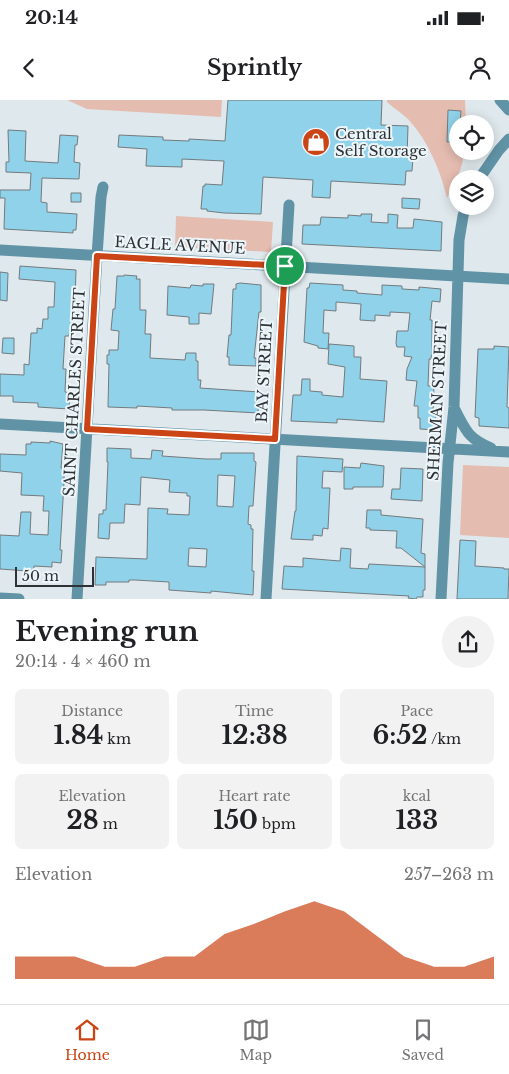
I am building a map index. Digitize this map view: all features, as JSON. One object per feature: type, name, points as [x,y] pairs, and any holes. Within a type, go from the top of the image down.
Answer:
[{"type":"street","points":[[500,100],[509,110]]},
{"type":"street","points":[[485,170],[509,139]]},
{"type":"street","name":"SAINT CHARLES STREET","points":[[77,599],[97,256],[103,187]]},
{"type":"street","name":"BAY STREET","points":[[266,599],[288,205]]},
{"type":"street","name":"SHERMAN STREET","points":[[441,599],[454,407],[459,240],[463,215]]},
{"type":"street","name":"EAGLE AVENUE","points":[[0,250],[509,279]]},
{"type":"street","points":[[454,407],[469,435],[478,443],[504,452]]},
{"type":"street","points":[[0,424],[504,452]]},
{"type":"street","points":[[0,598],[19,599]]},
{"type":"shaded area","points":[[67,100],[222,100],[221,117],[87,109]]},
{"type":"shaded area","points":[[387,100],[465,100],[466,115],[449,115],[449,160],[463,160],[460,170],[449,170],[449,194],[447,198],[437,167],[422,137],[408,119]]},
{"type":"shaded area","points":[[176,216],[273,222],[271,252],[175,247]]},
{"type":"shaded area","points":[[463,465],[509,467],[509,538],[460,535]]},
{"type":"building","name":"Central Self Storage","points":[[228,100],[382,100],[381,125],[408,126],[407,157],[413,158],[412,171],[406,171],[405,185],[331,181],[330,198],[312,197],[313,180],[263,177],[261,214],[224,213],[201,209],[203,186],[205,184],[222,185],[224,161],[182,159],[182,167],[146,166],[147,149],[118,147],[119,135],[163,137],[163,140],[225,141]]},
{"type":"building","points":[[448,110],[461,111],[461,115],[449,115],[449,142],[447,142]]},
{"type":"building","points":[[8,130],[26,131],[25,161],[58,163],[60,135],[78,136],[77,145],[75,145],[74,162],[80,163],[79,179],[42,178],[41,202],[47,203],[47,212],[77,214],[76,230],[73,230],[73,233],[4,229],[5,198],[0,198],[0,190],[30,190],[31,173],[6,172],[6,162],[9,162]]},
{"type":"building","points":[[71,193],[81,193],[81,202],[71,202]]},
{"type":"building","points":[[402,198],[420,199],[419,209],[402,208]]},
{"type":"building","points":[[361,214],[372,214],[371,222],[388,223],[388,214],[398,215],[397,228],[413,228],[414,219],[442,222],[441,251],[302,244],[303,225],[320,225],[321,217],[348,218],[348,215],[361,216]]},
{"type":"building","points":[[20,266],[76,270],[72,329],[70,329],[69,336],[65,336],[63,369],[66,369],[65,392],[70,393],[69,409],[38,407],[38,403],[13,402],[13,396],[0,396],[0,374],[24,375],[24,364],[29,365],[31,333],[37,333],[37,328],[42,329],[43,319],[48,319],[48,307],[54,307],[55,282],[19,279]]},
{"type":"building","points":[[0,272],[8,273],[7,301],[0,300]]},
{"type":"building","points":[[117,276],[137,276],[136,279],[140,279],[140,310],[146,310],[145,334],[151,334],[150,358],[185,360],[186,353],[196,353],[198,380],[201,380],[200,388],[259,392],[258,413],[172,410],[172,408],[137,406],[137,408],[108,407],[109,364],[107,364],[107,355],[109,355],[109,350],[118,350],[119,331],[111,330],[113,309],[115,309]]},
{"type":"building","points":[[310,283],[343,285],[343,290],[382,295],[382,285],[402,286],[402,289],[419,290],[419,287],[441,289],[440,302],[432,301],[430,320],[432,320],[432,350],[431,359],[429,359],[428,386],[434,386],[433,410],[436,411],[435,430],[420,429],[418,406],[414,406],[417,381],[406,380],[407,369],[412,357],[404,356],[405,347],[397,347],[396,343],[397,331],[408,331],[410,313],[390,312],[390,316],[375,315],[375,321],[360,320],[361,304],[336,302],[336,311],[324,310],[323,333],[329,333],[328,349],[318,348],[318,346],[304,342],[307,288],[309,288]]},
{"type":"building","points":[[203,284],[214,284],[211,314],[199,313],[199,324],[189,324],[189,317],[167,315],[168,286],[190,288],[191,285],[203,286]]},
{"type":"building","points":[[236,284],[261,285],[261,312],[259,312],[254,358],[256,358],[256,366],[229,365],[229,357],[227,357],[229,335],[231,335],[233,289],[236,289]]},
{"type":"building","points":[[3,338],[14,338],[14,354],[2,353]]},
{"type":"building","points":[[329,344],[354,346],[354,357],[361,357],[360,379],[387,381],[384,422],[337,419],[337,423],[291,421],[293,395],[301,395],[302,379],[310,379],[310,391],[322,392],[322,395],[343,397],[345,367],[328,364]]},
{"type":"building","points":[[494,346],[509,347],[507,407],[509,408],[509,428],[479,426],[479,418],[475,417],[478,349],[494,349]]},
{"type":"building","points":[[50,441],[63,444],[61,468],[64,468],[64,483],[61,563],[52,562],[52,567],[34,566],[34,570],[28,571],[0,569],[0,535],[19,536],[21,512],[31,512],[30,534],[48,535],[49,511],[43,511],[44,496],[21,495],[22,473],[0,471],[0,454],[26,455],[26,444],[31,444],[31,442],[50,443]]},
{"type":"building","points":[[107,448],[131,449],[131,458],[151,459],[152,450],[163,451],[162,456],[206,459],[221,459],[221,453],[254,453],[254,461],[256,462],[253,506],[249,506],[248,524],[253,529],[253,595],[169,590],[169,582],[129,580],[129,582],[106,582],[106,585],[95,585],[96,557],[147,559],[148,508],[168,509],[167,514],[189,515],[190,496],[187,496],[187,493],[169,492],[170,480],[141,477],[140,505],[125,504],[124,523],[110,523],[109,539],[98,538],[99,514],[103,514],[103,510],[106,510]],"holes":[[[218,475],[235,476],[233,507],[217,506]],[[189,548],[207,549],[206,567],[188,566]]]},
{"type":"building","points":[[297,456],[343,459],[342,472],[323,471],[322,488],[330,488],[328,529],[323,528],[322,536],[313,535],[313,540],[291,539],[296,511]]},
{"type":"building","points":[[361,463],[384,466],[383,487],[353,487],[353,489],[344,489],[344,467],[360,468]]},
{"type":"building","points":[[401,468],[423,469],[422,501],[391,499],[392,489],[400,489]]},
{"type":"building","points":[[367,510],[381,510],[381,515],[423,519],[421,553],[425,554],[425,567],[401,548],[396,548],[397,531],[370,530],[370,528],[366,528]]},
{"type":"building","points":[[460,540],[476,541],[475,566],[509,569],[508,599],[457,599]]},
{"type":"building","points":[[341,548],[351,549],[350,568],[368,569],[369,564],[425,567],[425,590],[423,590],[423,597],[417,597],[416,599],[408,598],[409,596],[282,589],[284,566],[303,567],[303,558],[340,561]]},
{"type":"place","name":"Central Self Storage","points":[[316,142]]},
{"type":"route","points":[[97,256],[285,266],[275,439],[87,429],[97,256]]}]
